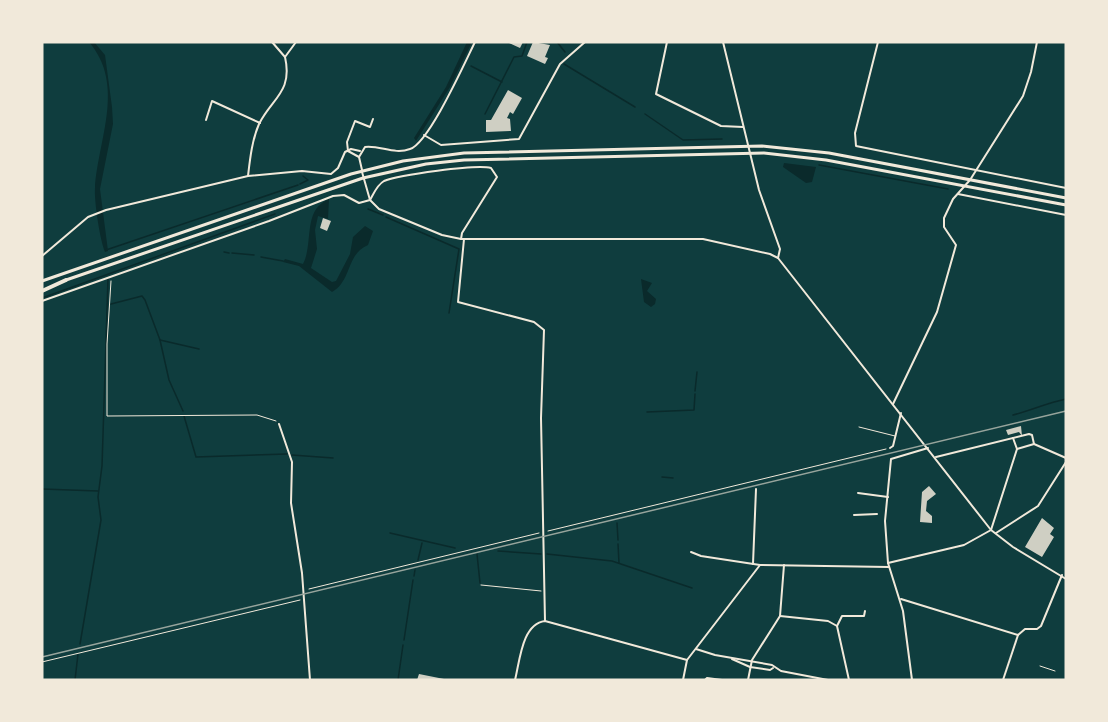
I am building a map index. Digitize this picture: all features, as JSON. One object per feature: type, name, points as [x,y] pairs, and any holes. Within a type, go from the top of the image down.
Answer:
[{"type":"highway","points":[[42,281],[362,171],[403,161],[464,153],[747,146],[828,153],[1066,198]]},
{"type":"highway","points":[[42,291],[66,280],[363,178],[426,164],[475,159],[749,152],[826,160],[1066,205]]},
{"type":"street","points":[[248,176],[254,138],[260,123],[282,94],[286,75],[285,57],[272,42]]},
{"type":"street","points":[[285,57],[296,42]]},
{"type":"street","points":[[42,255],[88,217],[151,197],[248,176],[302,171],[331,174],[338,168],[341,156],[348,151],[360,151],[368,146],[392,152],[409,150],[424,135],[453,87],[474,42]]},
{"type":"street","points":[[424,135],[441,146],[519,139],[560,64],[585,42]]},
{"type":"street","points":[[667,42],[656,94],[721,126],[743,128]]},
{"type":"street","points":[[723,42],[747,146],[764,206],[780,249],[778,258]]},
{"type":"street","points":[[878,42],[855,133],[856,146],[1066,188]]},
{"type":"street","points":[[893,404],[941,303],[956,248],[943,223],[952,199],[970,180],[1027,87],[1036,42]]},
{"type":"street","points":[[206,120],[212,101],[260,123]]},
{"type":"street","points":[[348,151],[347,142],[355,121],[370,127],[373,119]]},
{"type":"street","points":[[348,151],[359,157]]},
{"type":"street","points":[[360,151],[363,178],[370,200],[380,209],[442,235],[462,239],[703,239],[770,254],[778,258],[991,530],[1012,548],[1066,579]]},
{"type":"street","points":[[42,301],[333,196],[344,195],[359,203],[370,200],[377,187],[385,181],[436,172],[491,168],[497,177],[462,233],[458,302],[534,322],[544,330],[541,418],[545,621]]},
{"type":"street","points":[[958,194],[1066,215]]},
{"type":"street","points":[[890,448],[896,436],[901,413]]},
{"type":"street","points":[[279,424],[292,462],[291,503],[304,598],[310,680]]},
{"type":"street","points":[[936,457],[1032,434],[1034,444]]},
{"type":"street","points":[[888,563],[963,545],[991,530],[1017,449],[1013,438]]},
{"type":"street","points":[[995,533],[1034,509],[1066,460],[1034,444],[1017,449]]},
{"type":"street","points":[[912,680],[901,599],[888,563],[886,514],[891,459],[928,448]]},
{"type":"street","points":[[753,564],[756,489]]},
{"type":"street","points":[[858,493],[888,497]]},
{"type":"street","points":[[854,515],[877,514]]},
{"type":"street","points":[[881,514],[886,514]]},
{"type":"street","points":[[691,552],[701,556],[760,565],[889,567]]},
{"type":"street","points":[[683,680],[687,660],[760,565]]},
{"type":"street","points":[[748,680],[752,660],[780,616],[784,565]]},
{"type":"street","points":[[1003,680],[1018,634],[1025,629],[1037,629],[1041,626],[1062,575]]},
{"type":"street","points":[[901,599],[1018,634]]},
{"type":"street","points":[[849,680],[837,626],[842,616],[864,616],[865,611]]},
{"type":"street","points":[[780,616],[828,621],[837,626]]},
{"type":"street","points":[[515,680],[529,630],[537,622],[545,621],[687,660]]},
{"type":"street","points":[[696,648],[732,658],[772,665],[773,668]]},
{"type":"street","points":[[732,658],[734,662],[750,668],[770,670],[773,668],[828,680]]},
{"type":"street","points":[[705,680],[707,678],[722,680]]},
{"type":"street","points":[[727,680],[733,680]]},
{"type":"lane","points":[[859,427],[896,436]]},
{"type":"path","points":[[111,275],[107,344],[107,416],[257,415],[272,418],[279,424]]},
{"type":"path","points":[[303,590],[890,448]]},
{"type":"path","points":[[481,585],[546,591]]},
{"type":"path","points":[[42,662],[304,598]]},
{"type":"path","points":[[1040,666],[1055,670]]},
{"type":"water","points":[[89,42],[94,42],[105,55],[112,107],[113,124],[100,189],[108,251],[105,252],[95,202],[95,188],[108,94],[106,76],[100,59]]},
{"type":"water","points":[[467,42],[472,42],[450,87],[416,141],[414,138],[446,87]]},
{"type":"water","points":[[784,163],[816,167],[812,182],[806,183],[783,167]]},
{"type":"water","points":[[329,199],[328,219],[318,216],[315,230],[317,249],[311,268],[332,282],[336,281],[350,254],[353,237],[365,226],[373,231],[368,245],[356,255],[343,281],[332,292],[299,266],[283,262],[285,259],[303,264],[315,211]]},
{"type":"water","points":[[641,279],[652,283],[647,291],[656,299],[655,304],[651,307],[644,302]]},
{"type":"building","points":[[507,42],[523,42],[520,48]]},
{"type":"building","points":[[533,42],[550,45],[545,64],[527,56]]},
{"type":"building","points":[[508,90],[522,98],[513,114],[510,112],[507,118],[510,119],[511,131],[486,132],[486,120],[491,120]]},
{"type":"building","points":[[323,218],[331,221],[327,231],[320,228]]},
{"type":"building","points":[[1021,426],[1022,436],[1019,432],[1008,435],[1006,430]]},
{"type":"building","points":[[929,486],[936,494],[927,501],[926,511],[932,516],[932,523],[920,522],[922,492]]},
{"type":"building","points":[[1042,518],[1054,528],[1050,534],[1054,537],[1042,557],[1025,547]]},
{"type":"building","points":[[419,674],[444,679],[444,680],[417,680]]},
{"type":"waterway","points":[[485,114],[514,57],[522,56],[527,42]]},
{"type":"waterway","points":[[557,42],[565,52]]},
{"type":"waterway","points":[[564,64],[635,107]]},
{"type":"waterway","points":[[471,66],[502,82]]},
{"type":"waterway","points":[[645,114],[683,140],[722,139]]},
{"type":"waterway","points":[[819,165],[948,189]]},
{"type":"waterway","points":[[300,184],[308,180],[303,176]]},
{"type":"waterway","points":[[106,250],[298,185]]},
{"type":"waterway","points":[[368,209],[383,215]]},
{"type":"waterway","points":[[42,298],[275,214]]},
{"type":"waterway","points":[[386,217],[459,249],[449,313]]},
{"type":"waterway","points":[[224,252],[229,253]]},
{"type":"waterway","points":[[232,253],[254,255]]},
{"type":"waterway","points":[[261,257],[283,261]]},
{"type":"waterway","points":[[80,644],[101,520],[98,497],[102,466],[108,279]]},
{"type":"waterway","points":[[111,304],[142,296],[145,300],[160,340],[169,380],[183,411]]},
{"type":"waterway","points":[[160,340],[199,349]]},
{"type":"waterway","points":[[695,391],[697,372]]},
{"type":"waterway","points":[[647,412],[694,410],[695,394]]},
{"type":"waterway","points":[[1013,415],[1066,399]]},
{"type":"waterway","points":[[184,416],[196,457],[287,454]]},
{"type":"waterway","points":[[292,455],[333,458]]},
{"type":"waterway","points":[[662,477],[673,478]]},
{"type":"waterway","points":[[42,489],[98,491]]},
{"type":"waterway","points":[[617,523],[618,540]]},
{"type":"waterway","points":[[390,533],[455,548]]},
{"type":"waterway","points":[[418,560],[422,543]]},
{"type":"waterway","points":[[618,544],[619,563]]},
{"type":"waterway","points":[[498,551],[541,554]]},
{"type":"waterway","points":[[477,554],[480,583]]},
{"type":"waterway","points":[[547,554],[612,561],[692,588]]},
{"type":"waterway","points":[[414,576],[415,570]]},
{"type":"waterway","points":[[404,640],[413,580]]},
{"type":"waterway","points":[[398,680],[403,645]]},
{"type":"waterway","points":[[75,680],[78,654]]},
{"type":"railway","points":[[42,657],[1066,411]]}]
